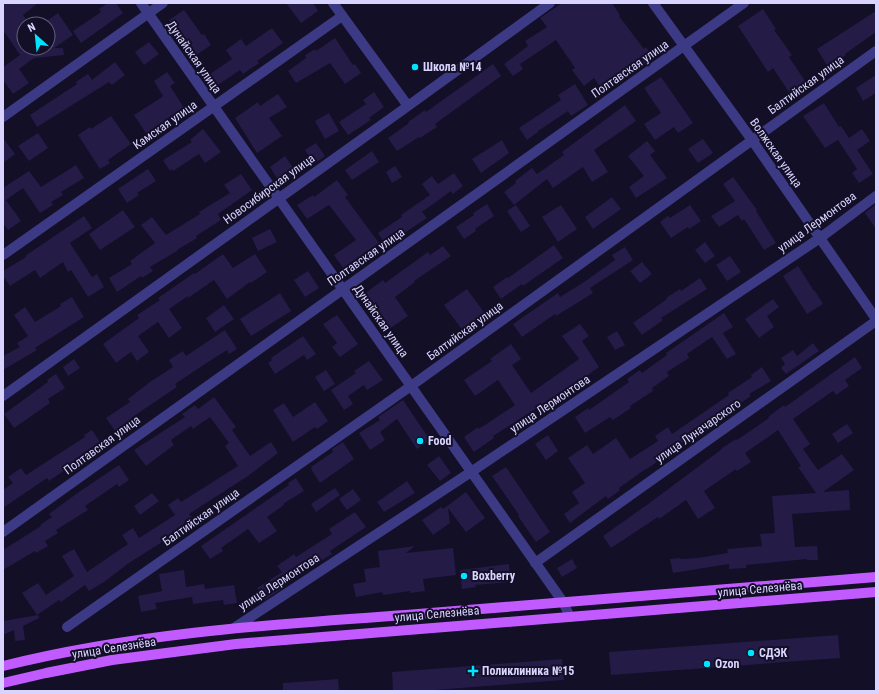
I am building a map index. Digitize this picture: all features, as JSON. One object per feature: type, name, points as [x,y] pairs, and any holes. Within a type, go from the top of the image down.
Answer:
[{"type":"main road","name":"улица Селезнёва","points":[[3,666],[39,657],[109,644],[234,628],[876,577]]},
{"type":"main road","name":"улица Селезнёва","points":[[3,683],[112,660],[236,644],[876,592]]},
{"type":"street","name":"Дунайская улица","points":[[141,3],[563,602],[570,617]]},
{"type":"street","points":[[3,117],[163,3]]},
{"type":"street","points":[[333,3],[408,106]]},
{"type":"street","name":"Новосибирская улица","points":[[3,396],[550,3]]},
{"type":"street","name":"Волжская улица","points":[[653,3],[752,140],[876,320]]},
{"type":"street","name":"Полтавская улица","points":[[3,532],[744,3]]},
{"type":"street","name":"Камская улица","points":[[3,255],[342,16]]},
{"type":"street","name":"Балтийская улица","points":[[67,627],[411,386],[876,50]]},
{"type":"street","name":"улица Лермонтова","points":[[234,628],[471,472],[820,238],[876,196]]},
{"type":"street","name":"улица Луначарского","points":[[535,563],[876,320]]},
{"type":"building","points":[[3,3],[38,3],[24,16],[16,16],[16,49],[3,30]]},
{"type":"building","points":[[108,3],[116,3],[123,13],[81,43],[73,31],[101,12],[99,9]]},
{"type":"building","points":[[286,3],[313,3],[318,11],[301,23]]},
{"type":"building","points":[[562,3],[612,3],[620,15],[619,16],[644,49],[646,47],[654,58],[616,85],[614,83],[603,91],[594,78],[584,86],[572,70],[575,68],[556,40],[520,64],[523,69],[513,76],[504,64],[528,46],[525,41],[547,27],[540,18]]},
{"type":"building","points":[[763,9],[776,29],[774,30],[792,55],[789,57],[807,84],[791,95],[773,68],[768,72],[738,26]]},
{"type":"building","points":[[184,10],[211,45],[192,58],[185,46],[187,45],[169,20]]},
{"type":"building","points":[[876,11],[876,32],[828,67],[817,49]]},
{"type":"building","points":[[58,13],[73,35],[56,47],[56,16],[54,16]]},
{"type":"building","points":[[272,28],[283,43],[257,61],[259,63],[243,74],[240,70],[215,87],[207,76],[232,59],[226,50],[241,39],[246,46]]},
{"type":"building","points":[[335,38],[353,65],[355,64],[361,73],[345,84],[330,63],[296,83],[288,71],[306,58],[305,55],[315,49],[316,51]]},
{"type":"building","points":[[149,42],[159,54],[144,65],[135,52]]},
{"type":"building","points":[[56,48],[63,48],[64,55],[56,56]]},
{"type":"building","points":[[19,56],[54,56],[34,58],[19,69],[29,83],[13,94],[3,80],[3,67]]},
{"type":"building","points":[[115,62],[125,75],[112,85],[109,82],[37,127],[30,115],[77,84],[76,82],[88,74],[92,80]]},
{"type":"building","points":[[493,64],[501,76],[435,124],[437,127],[397,151],[388,138],[425,110],[426,112]]},
{"type":"building","points":[[167,72],[175,83],[170,86],[184,108],[167,119],[170,125],[149,138],[134,115],[163,96],[154,81]]},
{"type":"building","points":[[876,75],[876,93],[863,101],[856,88]]},
{"type":"building","points":[[661,77],[693,123],[678,133],[674,127],[655,140],[644,124],[661,113],[644,88]]},
{"type":"building","points":[[575,84],[588,105],[571,116],[568,111],[527,140],[519,128],[561,100],[558,95]]},
{"type":"building","points":[[374,92],[384,107],[369,118],[371,120],[348,135],[339,122],[366,104],[363,100]]},
{"type":"building","points":[[278,94],[287,107],[269,118],[282,136],[257,153],[235,118],[258,102],[260,106]]},
{"type":"building","points":[[824,103],[839,127],[841,126],[849,138],[862,129],[870,141],[857,150],[873,174],[859,183],[852,173],[857,169],[838,140],[825,148],[803,116]]},
{"type":"building","points":[[625,105],[636,121],[594,150],[608,172],[592,182],[583,167],[553,188],[547,179],[514,205],[504,192],[516,183],[515,181],[532,168],[537,174],[564,155],[562,152]]},
{"type":"building","points":[[329,113],[339,131],[325,139],[315,121]]},
{"type":"building","points":[[111,116],[131,144],[108,160],[110,163],[100,169],[78,135],[90,127],[91,129]]},
{"type":"building","points":[[203,129],[221,152],[205,163],[199,154],[173,171],[172,169],[170,171],[163,160],[192,142],[190,140]]},
{"type":"building","points":[[38,133],[48,148],[29,161],[18,146]]},
{"type":"building","points":[[3,138],[15,154],[3,163]]},
{"type":"building","points":[[703,139],[713,153],[698,163],[688,149]]},
{"type":"building","points":[[502,140],[509,153],[481,173],[472,159]]},
{"type":"building","points":[[647,141],[655,151],[650,155],[667,178],[636,198],[629,187],[644,176],[628,156]]},
{"type":"building","points":[[316,143],[325,156],[314,164],[305,150]]},
{"type":"building","points":[[372,151],[379,162],[352,180],[345,170]]},
{"type":"building","points":[[285,156],[296,172],[280,183],[270,167]]},
{"type":"building","points":[[76,165],[84,178],[61,192],[63,195],[51,202],[53,205],[40,213],[23,188],[6,200],[21,221],[8,230],[3,223],[3,188],[29,171],[41,187]]},
{"type":"building","points":[[395,166],[402,177],[392,183],[386,172]]},
{"type":"building","points":[[148,169],[156,181],[137,193],[139,195],[127,203],[118,189]]},
{"type":"building","points":[[454,173],[463,186],[453,194],[451,191],[422,212],[427,218],[386,245],[378,233],[402,217],[401,215],[430,195],[422,184],[432,176],[438,184]]},
{"type":"building","points":[[241,174],[252,190],[218,214],[221,220],[196,236],[197,238],[150,267],[153,271],[142,278],[141,276],[117,292],[109,278],[132,264],[130,261],[155,243],[141,225],[152,217],[166,235],[230,193],[224,185]]},
{"type":"building","points":[[733,177],[757,210],[756,211],[776,243],[764,250],[744,219],[742,221],[738,215],[719,227],[711,216],[735,201],[723,184]]},
{"type":"building","points":[[337,180],[348,195],[345,197],[379,243],[343,268],[334,255],[356,240],[329,205],[307,219],[297,205],[313,195],[314,197]]},
{"type":"building","points":[[612,197],[621,209],[593,229],[585,217]]},
{"type":"building","points":[[487,204],[494,216],[475,229],[476,231],[464,239],[456,227]]},
{"type":"building","points":[[876,204],[876,229],[865,213]]},
{"type":"building","points":[[516,205],[530,226],[521,232],[507,211]]},
{"type":"building","points":[[561,205],[577,229],[558,242],[542,217]]},
{"type":"building","points":[[690,205],[701,221],[671,238],[660,222],[668,216],[670,218]]},
{"type":"building","points":[[123,210],[135,227],[100,250],[89,234]]},
{"type":"building","points":[[84,216],[92,228],[70,243],[92,277],[97,274],[104,287],[88,297],[71,270],[68,272],[63,262],[40,278],[35,270],[10,286],[3,276],[3,271],[26,257],[25,256]]},
{"type":"building","points":[[270,229],[277,242],[258,251],[252,238]]},
{"type":"building","points":[[705,242],[715,256],[705,263],[695,250]]},
{"type":"building","points":[[554,245],[563,258],[523,286],[522,284],[501,299],[493,287]]},
{"type":"building","points":[[443,246],[451,256],[414,281],[415,282],[395,297],[408,316],[385,332],[372,314],[376,312],[364,294],[383,280],[385,283],[428,252],[430,255]]},
{"type":"building","points":[[625,247],[633,260],[590,288],[593,293],[556,316],[555,314],[522,337],[513,324],[558,293],[560,297],[584,282],[615,260],[612,255]]},
{"type":"building","points":[[223,254],[233,268],[255,254],[267,272],[251,283],[250,282],[227,299],[214,280],[169,309],[182,328],[169,338],[158,322],[138,336],[149,352],[137,361],[131,352],[116,363],[103,344],[139,318],[137,315],[160,300],[158,298]]},
{"type":"building","points":[[730,256],[741,272],[727,281],[716,265]]},
{"type":"building","points":[[642,262],[652,274],[640,283],[630,271]]},
{"type":"building","points":[[798,266],[823,304],[807,314],[783,276]]},
{"type":"building","points":[[308,271],[319,288],[305,297],[294,280]]},
{"type":"building","points":[[700,278],[707,289],[661,318],[663,320],[642,335],[633,323],[667,299],[666,298],[680,289],[681,291]]},
{"type":"building","points":[[467,289],[486,315],[463,331],[444,305]]},
{"type":"building","points":[[280,293],[291,311],[251,336],[240,319]]},
{"type":"building","points":[[72,297],[84,317],[35,348],[37,350],[3,370],[3,356],[20,347],[17,343],[28,336],[14,315],[25,307],[35,322],[61,306],[60,304]]},
{"type":"building","points":[[773,299],[779,307],[767,316],[774,327],[759,338],[745,319]]},
{"type":"building","points":[[224,305],[234,319],[215,332],[206,318]]},
{"type":"building","points":[[724,313],[733,327],[723,333],[736,354],[727,359],[712,337],[687,354],[689,358],[667,372],[669,376],[652,388],[653,391],[630,406],[631,408],[613,420],[610,417],[585,433],[575,417],[588,408],[589,410],[629,382],[627,379],[640,370],[642,373],[667,355],[666,353]]},
{"type":"building","points":[[337,315],[358,344],[340,357],[332,347],[337,343],[323,324]]},
{"type":"building","points":[[580,324],[589,336],[582,341],[599,367],[552,401],[551,399],[493,436],[494,438],[474,452],[464,437],[515,405],[498,380],[475,396],[464,380],[492,361],[490,359],[511,344],[521,359],[512,365],[531,393],[579,359],[562,336]]},
{"type":"building","points":[[225,330],[237,349],[229,354],[227,350],[175,384],[177,387],[131,418],[132,420],[115,431],[106,418],[130,402],[128,399],[150,382],[173,367],[169,360],[183,351],[186,356]]},
{"type":"building","points":[[617,331],[625,345],[615,350],[607,337]]},
{"type":"building","points":[[303,336],[316,354],[307,360],[304,355],[275,374],[268,363],[272,360],[271,358]]},
{"type":"building","points":[[813,343],[819,351],[786,374],[781,368],[785,364],[781,358],[793,350],[797,356]]},
{"type":"building","points":[[855,357],[862,368],[845,380],[849,386],[836,395],[833,391],[793,419],[810,444],[803,449],[818,470],[842,454],[854,470],[823,492],[849,490],[850,510],[792,514],[795,547],[817,546],[818,560],[807,559],[746,565],[746,568],[729,569],[729,564],[673,573],[670,559],[698,558],[728,553],[727,549],[762,546],[760,534],[775,533],[772,496],[816,493],[798,467],[801,466],[778,430],[745,453],[751,462],[737,471],[736,469],[704,491],[715,508],[698,519],[686,500],[659,519],[658,517],[611,548],[603,536],[722,448],[736,439],[737,440],[769,418],[768,417],[784,405],[785,407]]},
{"type":"building","points":[[74,359],[80,368],[68,376],[63,367]]},
{"type":"building","points":[[369,361],[383,380],[367,390],[364,385],[348,396],[353,404],[344,410],[331,390],[356,373],[354,371]]},
{"type":"building","points":[[762,367],[771,381],[749,394],[751,396],[732,409],[734,411],[696,439],[693,436],[660,458],[661,459],[619,488],[620,490],[608,499],[606,496],[570,523],[564,514],[579,503],[572,492],[585,483],[568,458],[587,445],[593,454],[616,438],[630,459],[658,441],[655,436],[668,427],[672,434],[729,395],[728,393],[752,377],[751,375]]},
{"type":"building","points":[[326,370],[335,384],[324,391],[315,377]]},
{"type":"building","points":[[56,374],[65,388],[48,399],[50,403],[14,428],[4,414],[48,382],[47,380]]},
{"type":"building","points":[[214,397],[236,427],[232,430],[250,456],[271,442],[278,453],[248,476],[189,514],[192,518],[172,532],[173,535],[129,563],[104,582],[89,591],[85,585],[61,602],[59,600],[37,615],[22,593],[38,583],[46,595],[74,576],[62,556],[74,549],[87,572],[128,544],[122,535],[133,528],[139,538],[175,515],[168,505],[178,498],[181,502],[238,466],[225,446],[229,443],[210,417],[193,429],[191,426],[171,440],[174,445],[146,466],[134,450],[185,417],[182,414],[195,405],[198,409]]},
{"type":"building","points":[[403,400],[430,440],[417,449],[397,419],[380,432],[385,440],[370,450],[359,433],[380,420],[378,417]]},
{"type":"building","points":[[315,402],[328,421],[317,429],[315,427],[293,442],[273,410],[284,403],[293,417]]},
{"type":"building","points":[[847,424],[853,433],[838,443],[832,434]]},
{"type":"building","points":[[92,430],[100,442],[82,454],[84,457],[49,481],[47,478],[3,508],[3,490],[13,483],[8,477],[21,468],[26,475],[85,437],[84,435]]},
{"type":"building","points":[[548,435],[558,451],[546,460],[535,444]]},
{"type":"building","points":[[343,442],[354,459],[320,483],[311,467],[333,452],[332,449]]},
{"type":"building","points":[[439,456],[451,473],[440,481],[427,465]]},
{"type":"building","points":[[119,465],[129,480],[119,487],[117,484],[85,506],[88,510],[56,530],[58,533],[45,541],[48,546],[36,553],[35,551],[3,570],[3,550],[41,526],[40,525],[52,517],[49,514]]},
{"type":"building","points":[[506,467],[550,532],[536,542],[492,476]]},
{"type":"building","points":[[296,478],[304,491],[283,504],[284,505],[267,517],[277,531],[259,543],[248,529],[221,548],[223,551],[210,559],[201,546],[289,485],[288,483]]},
{"type":"building","points":[[407,481],[415,493],[384,512],[377,502]]},
{"type":"building","points":[[335,488],[340,495],[316,512],[311,504]]},
{"type":"building","points":[[353,489],[361,500],[347,510],[339,499]]},
{"type":"building","points":[[466,492],[485,518],[466,532],[448,508],[450,523],[433,535],[422,520],[441,507],[443,509]]},
{"type":"building","points":[[152,493],[159,501],[140,515],[134,506]]},
{"type":"building","points":[[355,512],[366,527],[330,551],[332,554],[281,585],[283,588],[265,600],[257,588],[282,572],[277,566],[294,554],[296,557],[332,534],[329,529]]},
{"type":"building","points":[[415,546],[406,553],[453,548],[456,575],[423,579],[425,591],[410,593],[410,591],[383,595],[382,592],[356,597],[353,584],[366,582],[364,569],[380,567],[378,551]]},
{"type":"building","points":[[572,559],[577,568],[562,577],[557,568]]},
{"type":"building","points":[[509,564],[510,582],[475,585],[476,587],[462,589],[460,570]]},
{"type":"building","points":[[184,570],[186,587],[204,584],[205,589],[234,585],[237,603],[224,605],[223,600],[193,604],[192,597],[155,603],[157,609],[141,612],[138,596],[162,591],[159,574]]},
{"type":"building","points":[[38,615],[39,618],[23,626],[25,640],[15,641],[14,630],[3,635],[3,621]]},
{"type":"building","points":[[838,635],[840,658],[611,675],[609,652]]},
{"type":"building","points":[[562,659],[564,680],[421,691],[393,691],[392,672]]},
{"type":"building","points":[[338,679],[339,691],[283,691],[283,683]]},
{"type":"place","name":"Школа №14","points":[[415,67]]},
{"type":"place","name":"Food","points":[[420,441]]},
{"type":"place","name":"Boxberry","points":[[464,576]]},
{"type":"place","name":"СДЭК","points":[[751,653]]},
{"type":"place","name":"Ozon","points":[[707,664]]},
{"type":"place","name":"Поликлиника №15","points":[[473,671]]}]
